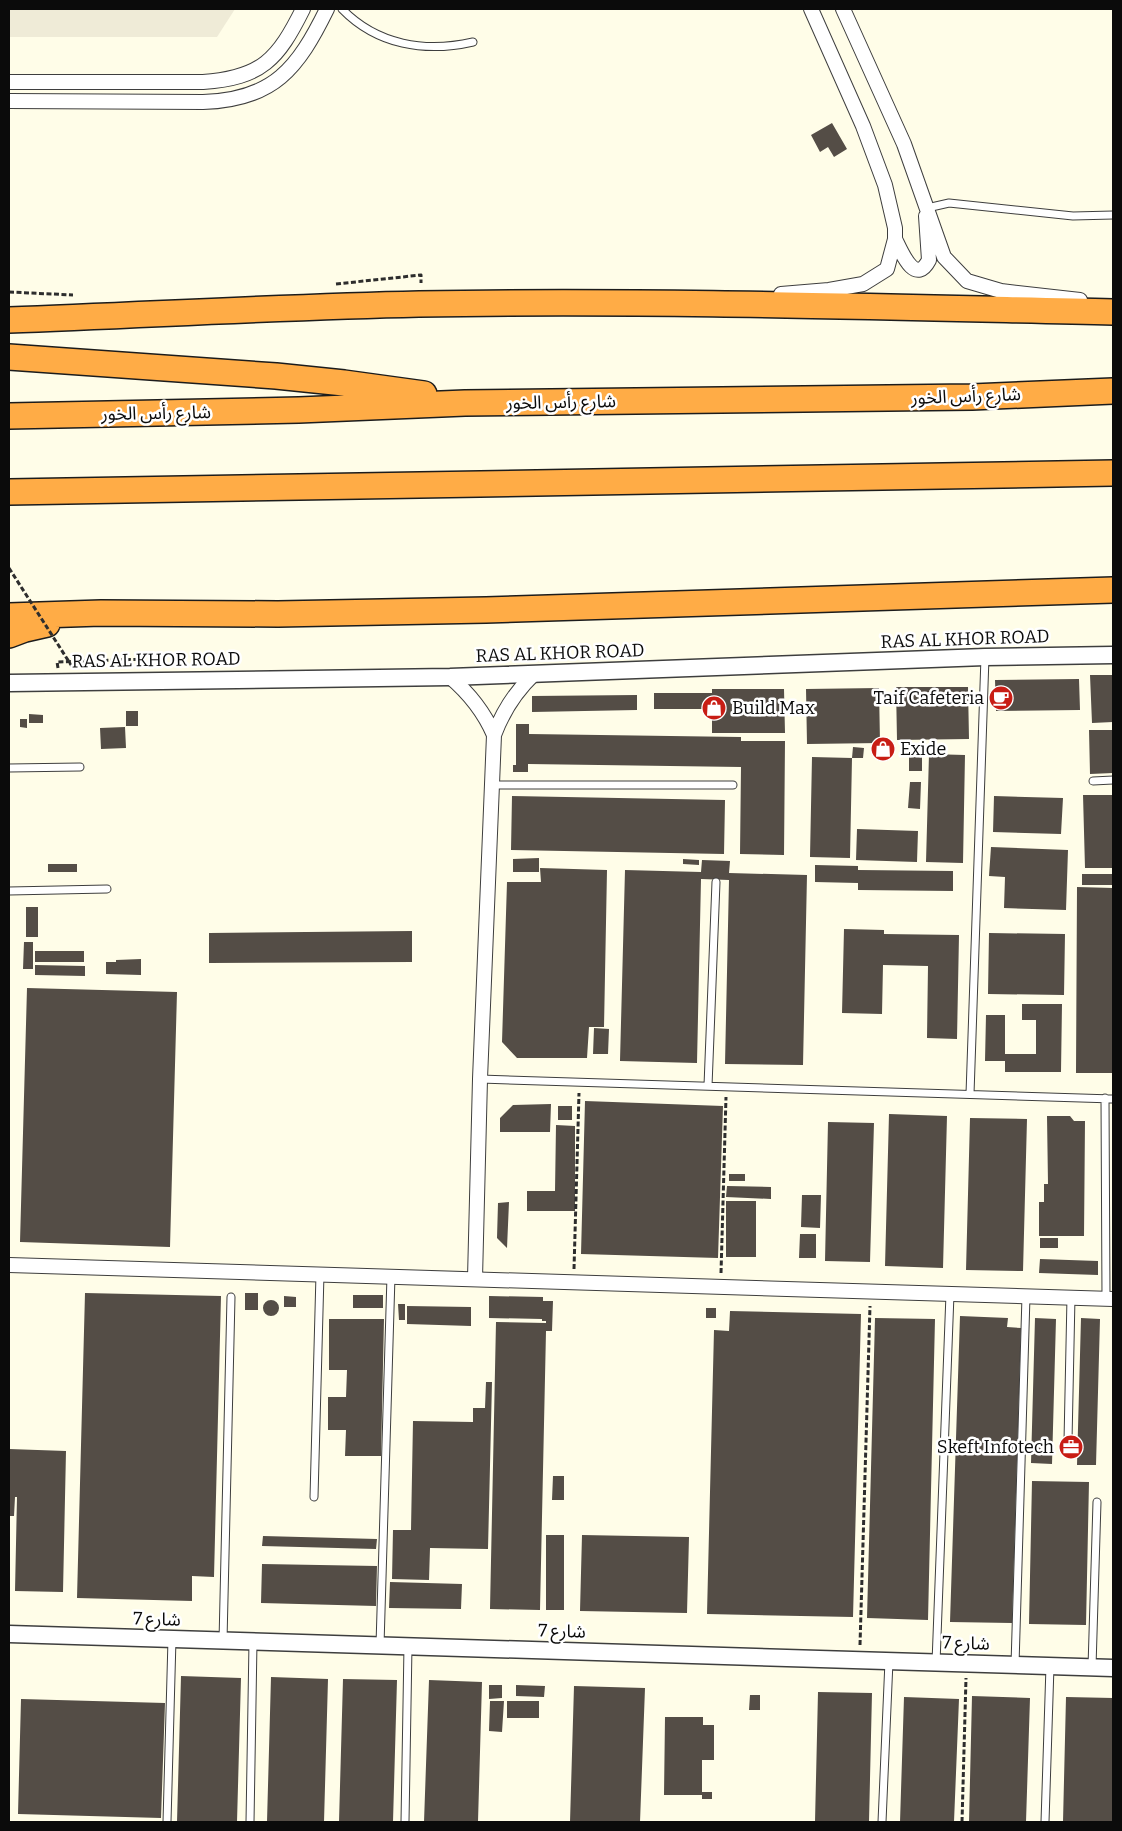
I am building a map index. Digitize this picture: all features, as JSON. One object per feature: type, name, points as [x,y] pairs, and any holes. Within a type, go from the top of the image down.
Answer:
[{"type":"highway","points":[[9,320],[345,306],[682,302],[1113,312]]},
{"type":"highway","points":[[9,357],[344,383],[412,392],[465,403]]},
{"type":"highway","name":"شارع رأس الخور","points":[[9,416],[299,410],[465,403],[972,397],[1113,390]]},
{"type":"highway","points":[[9,492],[1113,473]]},
{"type":"highway","points":[[9,501],[56,491]]},
{"type":"highway","points":[[9,616],[101,613],[278,614],[477,610],[1113,590]]},
{"type":"highway","points":[[9,635],[25,629],[101,613]]},
{"type":"street","points":[[9,82],[203,82],[230,80],[255,70],[276,54],[290,34],[302,9]]},
{"type":"street","points":[[9,101],[203,102],[234,99],[264,88],[290,70],[309,45],[327,9]]},
{"type":"street","points":[[682,302],[829,290],[863,284],[887,269],[895,239],[894,216],[875,155],[811,9]]},
{"type":"street","points":[[843,9],[904,144],[944,257],[967,281],[1001,291],[1113,304]]},
{"type":"street","points":[[895,239],[907,264],[917,269],[926,265],[929,254],[926,227],[927,208]]},
{"type":"street","name":"RAS AL KHOR ROAD","points":[[9,683],[450,677],[985,657],[1113,655]]},
{"type":"street","points":[[475,1278],[480,1079],[494,736],[506,708],[523,684],[534,674]]},
{"type":"street","points":[[450,677],[476,703],[494,736]]},
{"type":"street","points":[[9,1265],[1110,1298]]},
{"type":"street","name":"شارع 7","points":[[9,1634],[1113,1668]]},
{"type":"lane","points":[[342,9],[364,27],[398,43],[436,48],[473,42]]},
{"type":"lane","points":[[927,208],[949,203],[1073,216],[1113,215]]},
{"type":"lane","points":[[970,1094],[985,657]]},
{"type":"lane","points":[[9,768],[80,767]]},
{"type":"lane","points":[[1093,781],[1113,780]]},
{"type":"lane","points":[[492,785],[733,785]]},
{"type":"lane","points":[[708,1086],[716,882]]},
{"type":"lane","points":[[9,891],[107,889]]},
{"type":"lane","points":[[480,1079],[1113,1098]]},
{"type":"lane","points":[[1105,1098],[1110,1298]]},
{"type":"lane","points":[[314,1497],[320,1274]]},
{"type":"lane","points":[[380,1646],[391,1276]]},
{"type":"lane","points":[[936,1662],[950,1293]]},
{"type":"lane","points":[[1015,1665],[1026,1296]]},
{"type":"lane","points":[[223,1641],[232,1297]]},
{"type":"lane","points":[[1068,1441],[1072,1297]]},
{"type":"lane","points":[[1092,1667],[1097,1502]]},
{"type":"lane","points":[[167,1822],[172,1639]]},
{"type":"lane","points":[[250,1822],[252,1642]]},
{"type":"lane","points":[[405,1822],[408,1646]]},
{"type":"lane","points":[[882,1822],[889,1661]]},
{"type":"lane","points":[[1046,1822],[1050,1666]]},
{"type":"path","points":[[9,568],[73,668]]},
{"type":"path","points":[[57,662],[150,659],[151,666],[141,666]]},
{"type":"path","points":[[574,1282],[580,1082]]},
{"type":"path","points":[[721,1286],[726,1086]]},
{"type":"path","points":[[860,1660],[871,1291]]},
{"type":"path","points":[[962,1822],[967,1663]]},
{"type":"shaded area","points":[[9,9],[235,9],[217,37],[9,37]]},
{"type":"building","points":[[832,123],[847,149],[834,157],[828,147],[820,152],[811,135]]},
{"type":"building","points":[[1090,675],[1113,675],[1113,722],[1092,723]]},
{"type":"building","points":[[1079,679],[1080,710],[996,711],[995,680]]},
{"type":"building","points":[[896,687],[968,687],[969,739],[897,740]]},
{"type":"building","points":[[879,688],[880,743],[807,744],[806,689]]},
{"type":"building","points":[[712,689],[784,689],[785,733],[712,733],[712,709],[654,709],[654,693],[712,693]]},
{"type":"building","points":[[637,695],[637,710],[532,712],[532,696]]},
{"type":"building","points":[[126,711],[138,711],[138,726],[126,726]]},
{"type":"building","points":[[29,714],[43,715],[43,723],[29,723]]},
{"type":"building","points":[[20,719],[27,719],[27,728],[20,727]]},
{"type":"building","points":[[516,724],[529,724],[529,734],[741,737],[741,741],[785,741],[784,855],[740,854],[741,767],[528,764],[528,772],[513,772],[513,765],[516,765]]},
{"type":"building","points":[[125,727],[126,748],[101,749],[100,728]]},
{"type":"building","points":[[1089,730],[1113,730],[1113,773],[1090,774]]},
{"type":"building","points":[[853,747],[864,748],[863,758],[852,758]]},
{"type":"building","points":[[929,754],[965,755],[963,863],[926,862]]},
{"type":"building","points":[[812,757],[852,758],[850,858],[810,857]]},
{"type":"building","points":[[909,757],[922,757],[922,771],[909,771]]},
{"type":"building","points":[[910,782],[921,782],[920,809],[908,808]]},
{"type":"building","points":[[1083,795],[1113,795],[1113,868],[1085,868]]},
{"type":"building","points":[[512,796],[725,800],[724,854],[511,850]]},
{"type":"building","points":[[994,796],[1063,798],[1061,834],[993,832]]},
{"type":"building","points":[[857,829],[918,831],[917,862],[856,860]]},
{"type":"building","points":[[991,847],[1068,850],[1066,910],[1004,908],[1005,877],[989,876]]},
{"type":"building","points":[[539,858],[539,872],[513,872],[513,859]]},
{"type":"building","points":[[683,859],[699,860],[699,865],[683,864]]},
{"type":"building","points":[[702,860],[730,861],[729,873],[807,875],[803,1065],[725,1064],[729,880],[701,879],[697,1063],[620,1061],[625,870],[701,872]]},
{"type":"building","points":[[48,864],[77,864],[77,872],[48,872]]},
{"type":"building","points":[[815,865],[858,866],[858,870],[953,871],[953,891],[858,890],[858,883],[815,882]]},
{"type":"building","points":[[540,868],[607,870],[604,1027],[589,1027],[587,1058],[517,1058],[502,1042],[507,882],[541,882]]},
{"type":"building","points":[[1082,874],[1113,874],[1113,885],[1082,885]]},
{"type":"building","points":[[1077,887],[1113,888],[1113,1073],[1076,1073]]},
{"type":"building","points":[[26,907],[38,907],[38,937],[26,937]]},
{"type":"building","points":[[844,929],[884,930],[884,934],[959,935],[957,1039],[927,1038],[928,966],[883,965],[882,1014],[842,1013]]},
{"type":"building","points":[[412,931],[412,962],[209,963],[209,933]]},
{"type":"building","points":[[989,933],[1065,934],[1064,995],[988,994]]},
{"type":"building","points":[[24,942],[33,942],[33,969],[23,969]]},
{"type":"building","points":[[35,951],[84,951],[84,962],[35,962]]},
{"type":"building","points":[[141,959],[141,975],[106,974],[106,962]]},
{"type":"building","points":[[35,965],[85,966],[85,976],[35,975]]},
{"type":"building","points":[[27,988],[177,992],[170,1247],[20,1242]]},
{"type":"building","points":[[1022,1004],[1062,1004],[1061,1072],[1005,1072],[1005,1061],[985,1061],[986,1015],[1005,1015],[1005,1054],[1036,1054],[1036,1020],[1022,1020]]},
{"type":"building","points":[[594,1028],[609,1029],[608,1054],[593,1054]]},
{"type":"building","points":[[585,1101],[723,1106],[718,1258],[581,1254]]},
{"type":"building","points":[[551,1104],[550,1132],[500,1132],[500,1118],[513,1105]]},
{"type":"building","points":[[558,1106],[572,1106],[572,1120],[558,1120]]},
{"type":"building","points":[[889,1114],[947,1116],[943,1268],[885,1266]]},
{"type":"building","points":[[1047,1116],[1070,1116],[1074,1121],[1085,1121],[1084,1236],[1039,1236],[1039,1202],[1044,1202],[1044,1184],[1048,1184]]},
{"type":"building","points":[[970,1118],[1027,1119],[1023,1271],[966,1270]]},
{"type":"building","points":[[828,1122],[874,1123],[870,1262],[825,1261]]},
{"type":"building","points":[[556,1125],[575,1126],[575,1211],[527,1211],[527,1191],[555,1191]]},
{"type":"building","points":[[729,1174],[745,1174],[745,1181],[729,1181]]},
{"type":"building","points":[[727,1186],[771,1187],[771,1199],[726,1197]]},
{"type":"building","points":[[802,1195],[821,1195],[820,1228],[801,1227]]},
{"type":"building","points":[[726,1201],[756,1201],[756,1257],[726,1257]]},
{"type":"building","points":[[509,1202],[507,1248],[497,1238],[498,1203]]},
{"type":"building","points":[[800,1234],[816,1234],[816,1258],[799,1258]]},
{"type":"building","points":[[1040,1238],[1058,1238],[1058,1248],[1040,1248]]},
{"type":"building","points":[[1040,1259],[1098,1261],[1098,1275],[1039,1273]]},
{"type":"building","points":[[85,1293],[221,1296],[214,1577],[192,1576],[192,1601],[77,1598]]},
{"type":"building","points":[[245,1293],[258,1293],[258,1310],[245,1310]]},
{"type":"building","points":[[353,1295],[383,1295],[383,1308],[353,1308]]},
{"type":"building","points":[[284,1296],[296,1297],[296,1307],[284,1307]]},
{"type":"building","points":[[489,1296],[543,1297],[543,1301],[553,1301],[552,1331],[546,1331],[540,1610],[490,1609],[496,1322],[546,1323],[546,1321],[542,1321],[542,1319],[489,1318]]},
{"type":"building","points":[[268,1300],[274,1300],[279,1305],[277,1314],[268,1316],[263,1311],[263,1305]]},
{"type":"building","points":[[398,1304],[405,1304],[405,1320],[399,1320]]},
{"type":"building","points":[[407,1306],[471,1307],[471,1326],[407,1324]]},
{"type":"building","points":[[706,1308],[716,1308],[716,1318],[706,1318]]},
{"type":"building","points":[[730,1311],[861,1314],[853,1617],[707,1614],[714,1330],[729,1331]]},
{"type":"building","points":[[960,1316],[1008,1318],[1007,1327],[1021,1328],[1012,1623],[950,1622]]},
{"type":"building","points":[[875,1318],[935,1319],[928,1620],[867,1618]]},
{"type":"building","points":[[1035,1318],[1056,1319],[1052,1464],[1031,1463]]},
{"type":"building","points":[[1081,1318],[1100,1319],[1096,1465],[1077,1465]]},
{"type":"building","points":[[329,1319],[384,1319],[381,1456],[345,1456],[346,1430],[328,1430],[328,1397],[346,1397],[347,1370],[329,1370]]},
{"type":"building","points":[[486,1382],[492,1382],[488,1549],[430,1548],[429,1580],[392,1579],[393,1530],[411,1530],[413,1421],[473,1422],[473,1408],[485,1408]]},
{"type":"building","points":[[9,1449],[66,1451],[63,1592],[15,1591],[17,1497],[15,1497],[14,1516],[9,1516]]},
{"type":"building","points":[[553,1476],[564,1476],[564,1500],[552,1500]]},
{"type":"building","points":[[1032,1481],[1089,1482],[1086,1625],[1029,1624]]},
{"type":"building","points":[[546,1535],[564,1535],[564,1610],[546,1610]]},
{"type":"building","points":[[582,1535],[689,1537],[687,1613],[580,1611]]},
{"type":"building","points":[[263,1536],[377,1539],[376,1549],[262,1546]]},
{"type":"building","points":[[262,1564],[377,1566],[376,1606],[261,1603]]},
{"type":"building","points":[[390,1582],[462,1584],[461,1609],[389,1608]]},
{"type":"building","points":[[181,1676],[241,1678],[237,1822],[177,1822]]},
{"type":"building","points":[[271,1677],[328,1679],[324,1822],[267,1822]]},
{"type":"building","points":[[343,1679],[397,1680],[393,1822],[339,1822]]},
{"type":"building","points":[[429,1680],[482,1682],[478,1822],[424,1822]]},
{"type":"building","points":[[489,1685],[502,1685],[502,1698],[489,1699]]},
{"type":"building","points":[[516,1685],[545,1686],[544,1697],[516,1696]]},
{"type":"building","points":[[574,1686],[645,1688],[640,1822],[570,1822]]},
{"type":"building","points":[[818,1692],[872,1693],[869,1822],[815,1822]]},
{"type":"building","points":[[750,1695],[760,1695],[760,1710],[749,1710]]},
{"type":"building","points":[[972,1696],[1030,1698],[1026,1822],[969,1822]]},
{"type":"building","points":[[904,1697],[959,1699],[954,1822],[900,1822]]},
{"type":"building","points":[[1066,1697],[1113,1698],[1113,1822],[1063,1822]]},
{"type":"building","points":[[21,1699],[165,1703],[161,1818],[18,1814]]},
{"type":"building","points":[[490,1701],[504,1701],[502,1732],[489,1731]]},
{"type":"building","points":[[507,1701],[539,1701],[539,1718],[507,1718]]},
{"type":"building","points":[[665,1717],[703,1717],[703,1725],[714,1725],[714,1760],[702,1760],[702,1792],[712,1792],[712,1799],[702,1799],[702,1795],[664,1795]]},
{"type":"place","name":"Taif Cafeteria","points":[[1001,698]]},
{"type":"place","name":"Build Max","points":[[714,708]]},
{"type":"place","name":"Exide","points":[[883,749]]},
{"type":"place","name":"Skeft Infotech","points":[[1071,1447]]}]
